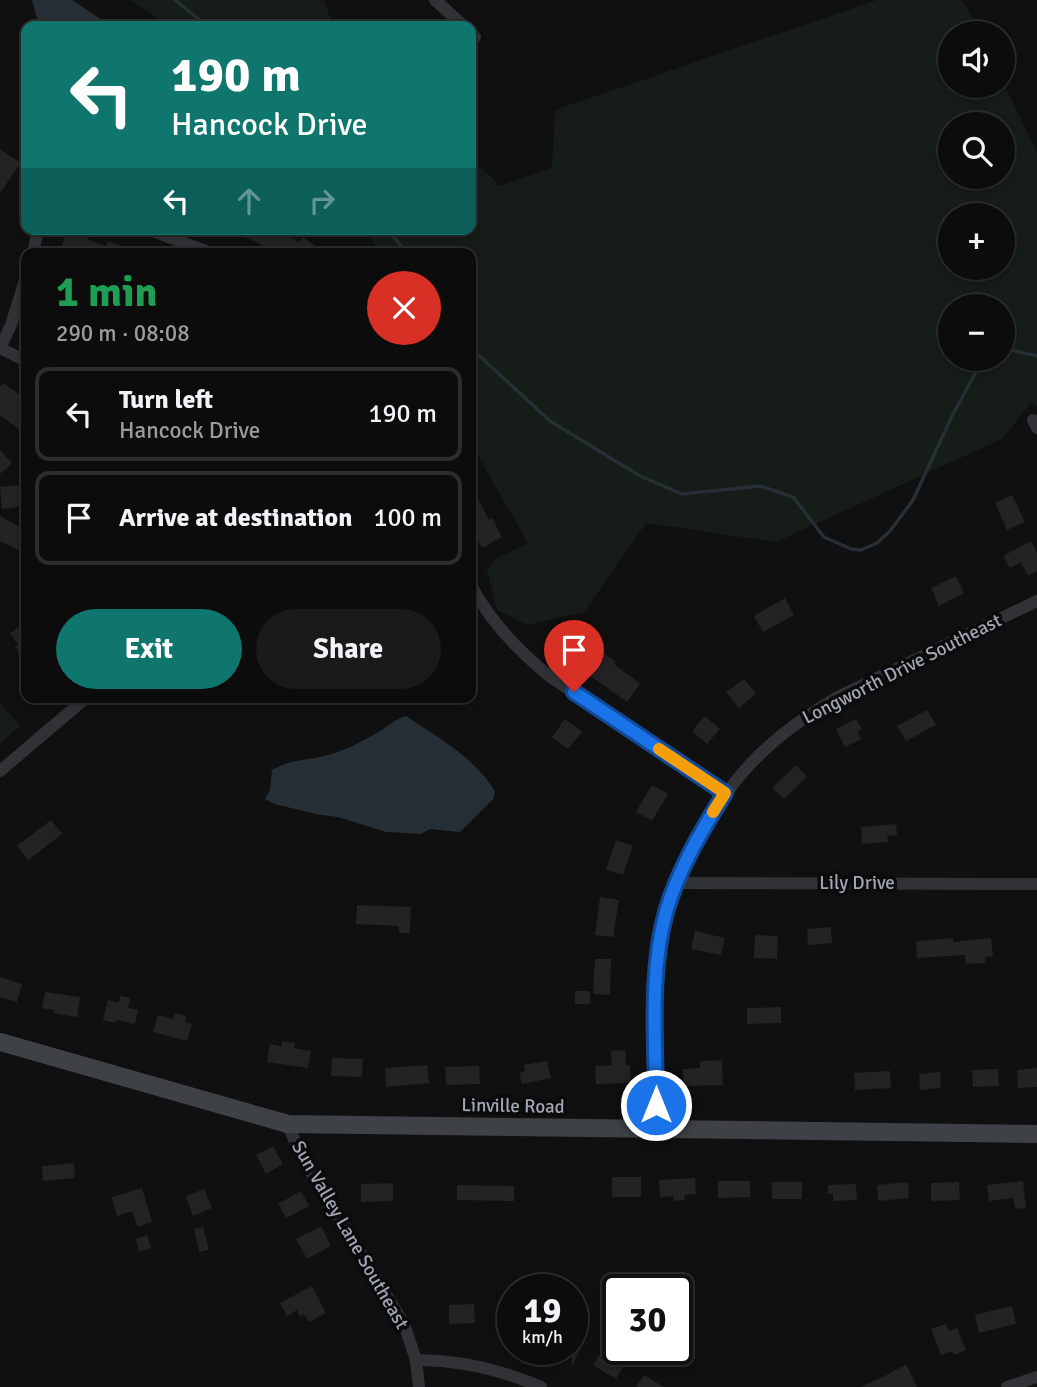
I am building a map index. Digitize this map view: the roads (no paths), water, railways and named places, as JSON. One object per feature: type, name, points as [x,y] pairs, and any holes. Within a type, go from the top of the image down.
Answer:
[{"type":"main road","name":"Linville Road","points":[[0,1041],[288,1124],[1037,1134]]},
{"type":"street","points":[[435,0],[458,21]]},
{"type":"street","points":[[163,235],[198,248]]},
{"type":"street","points":[[21,293],[0,348],[21,358]]},
{"type":"street","points":[[476,593],[489,615],[530,660],[552,678],[725,793]]},
{"type":"street","name":"Longworth Drive Southeast","points":[[656,1129],[656,1005],[660,942],[666,912],[694,846],[725,793],[765,747],[813,712],[838,697],[1037,601]]},
{"type":"street","points":[[0,771],[80,703]]},
{"type":"street","name":"Lily Drive","points":[[677,883],[1037,884]]},
{"type":"street","name":"Sun Valley Lane Southeast","points":[[288,1124],[299,1152],[404,1324],[416,1360],[419,1387]]},
{"type":"street","points":[[416,1360],[466,1364],[517,1377],[541,1387]]},
{"type":"street","points":[[1007,1387],[1037,1377]]},
{"type":"waterway","points":[[175,0],[201,21]]},
{"type":"waterway","points":[[393,235],[402,248]]},
{"type":"waterway","points":[[1015,351],[1037,356]]},
{"type":"waterway","points":[[476,353],[550,421],[640,476],[682,494],[760,486],[793,497],[824,537],[851,549],[861,550],[877,543],[890,531],[913,500],[976,371]]}]
